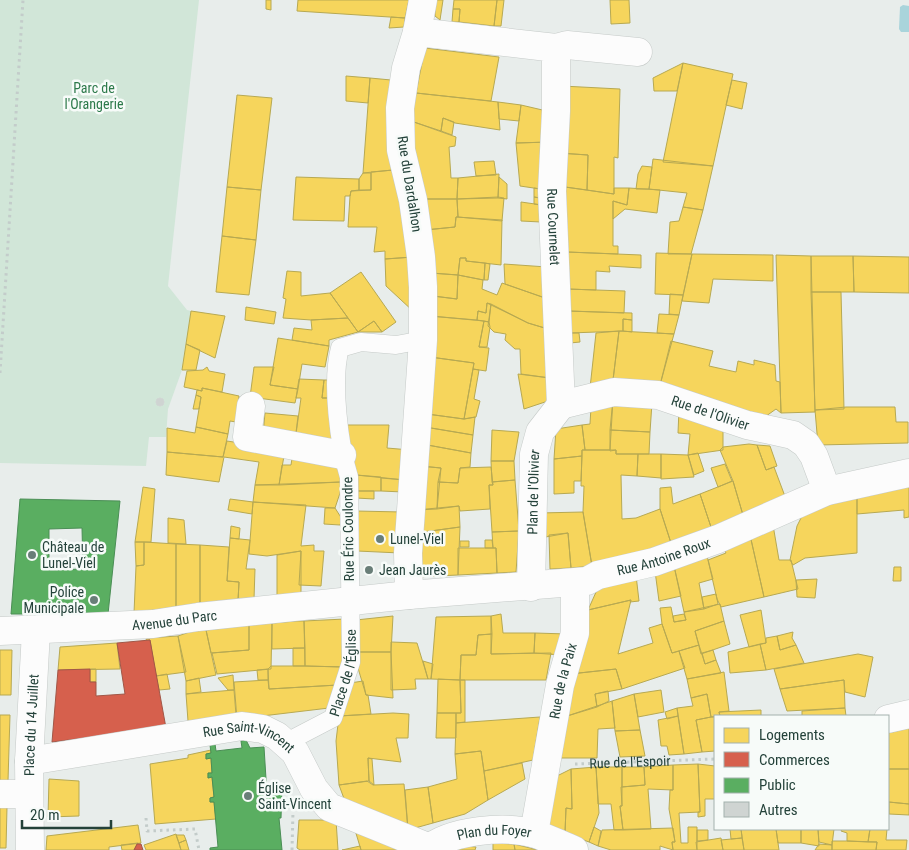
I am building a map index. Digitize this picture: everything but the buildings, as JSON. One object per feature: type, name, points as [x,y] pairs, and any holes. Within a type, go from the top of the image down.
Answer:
[{"type":"street","name":"Rue du Dardalhon","points":[[408,595],[410,493],[416,445],[423,340],[421,257],[413,200],[401,150],[400,108],[406,68],[417,32],[422,0]]},
{"type":"street","points":[[417,32],[556,48],[567,45],[638,52]]},
{"type":"street","name":"Rue Cournelet","points":[[556,48],[556,111],[552,191],[562,405]]},
{"type":"street","name":"Rue de l'Olivier","points":[[562,405],[614,392],[658,395],[747,424],[793,435],[806,444],[814,456],[827,491]]},
{"type":"street","name":"Plan de l'Olivier","points":[[531,586],[534,454],[540,432],[562,405]]},
{"type":"street","points":[[251,406],[247,437],[342,455]]},
{"type":"street","name":"Rue Antoine Roux","points":[[408,595],[575,583],[654,562],[709,542],[827,491],[909,473]]},
{"type":"street","name":"Rue de la Paix","points":[[543,771],[560,686],[575,633],[575,583]]},
{"type":"street","name":"Avenue du Parc","points":[[0,631],[36,631],[153,624],[198,617],[350,603],[408,595]]},
{"type":"street","name":"Place du 14 Juillet","points":[[30,850],[29,761],[36,631]]},
{"type":"street","points":[[889,719],[909,714]]},
{"type":"street","name":"Rue Saint-Vincent","points":[[29,761],[242,726],[263,730],[277,736],[295,752],[314,790],[329,807],[428,849]]},
{"type":"street","name":"Plan du Foyer","points":[[428,849],[441,839],[460,834],[501,829],[534,833],[543,771]]},
{"type":"street","points":[[0,794],[29,794]]},
{"type":"street","points":[[534,833],[574,850]]},
{"type":"lane","name":"Rue Éric Coulondre","points":[[350,603],[349,477],[342,455],[335,364],[340,348],[361,342],[396,345],[423,340]]},
{"type":"lane","name":"Place de l'Église","points":[[286,743],[333,718],[351,662],[350,603]]},
{"type":"path","points":[[0,373],[23,0]]},
{"type":"path","name":"Rue de l'Espoir","points":[[543,771],[714,760]]},
{"type":"path","points":[[146,818],[148,831],[195,829],[199,850]]},
{"type":"green space","name":"Parc de l'Orangerie","points":[[0,0],[199,0],[168,286],[187,310],[191,311],[182,370],[168,409],[166,437],[149,437],[146,466],[0,463]]},
{"type":"water","points":[[903,5],[909,6],[909,32],[901,32],[899,29],[900,7]]},
{"type":"place","name":"Lunel-Viel","points":[[380,539]]},
{"type":"place","name":"Château de Lunel-Viel","points":[[32,555]]},
{"type":"place","name":"Jean Jaurès","points":[[369,570]]},
{"type":"place","name":"Police Municipale","points":[[94,600]]},
{"type":"place","name":"Église Saint-Vincent","points":[[248,796]]}]
